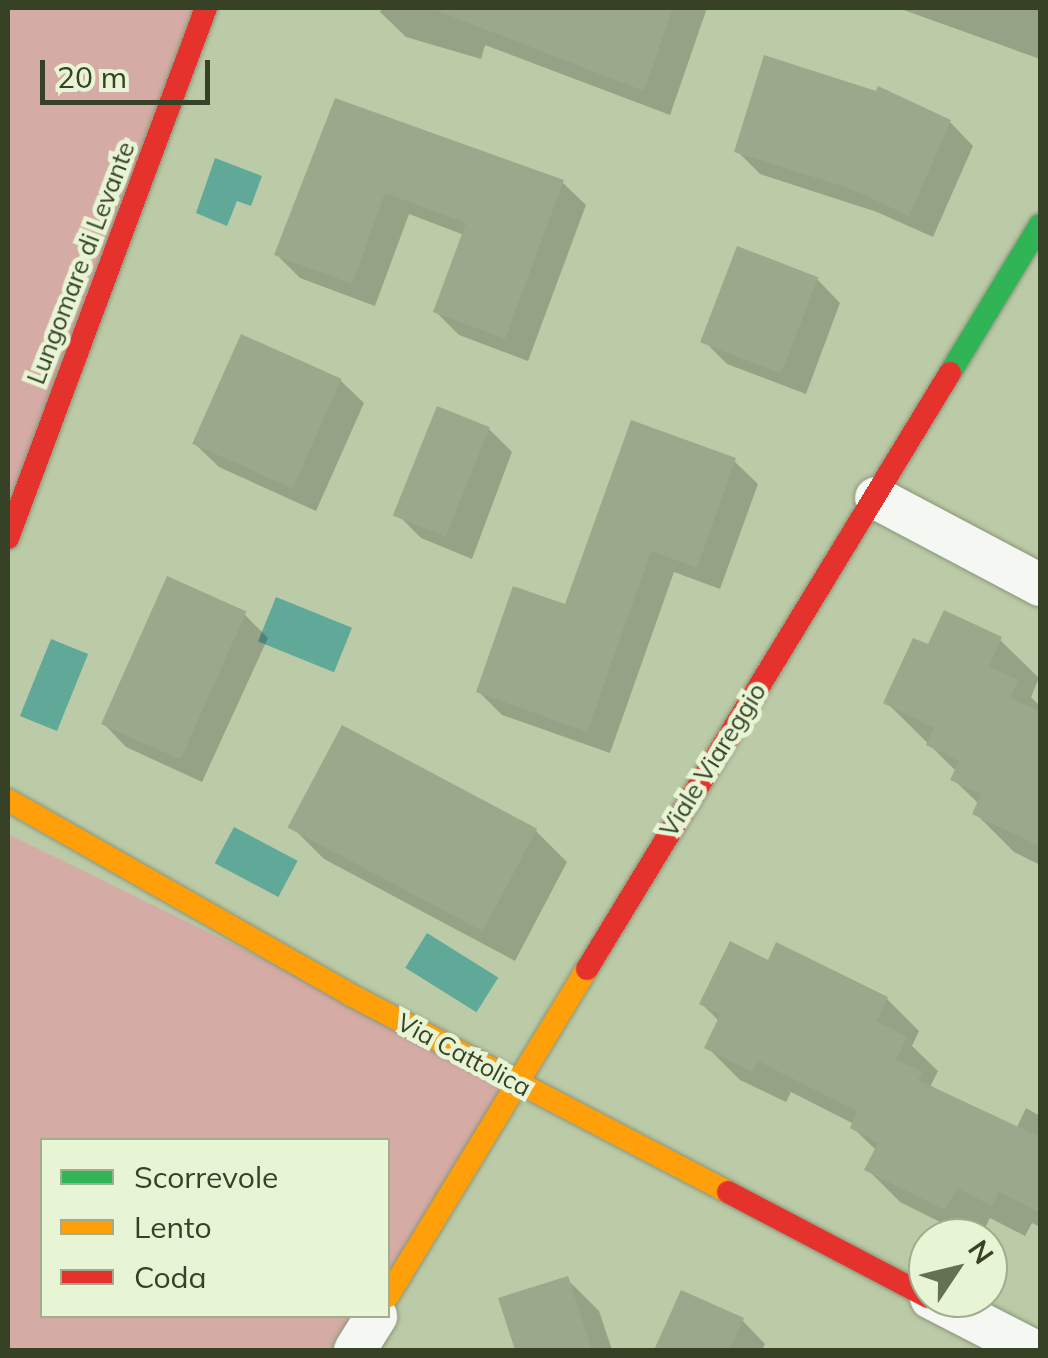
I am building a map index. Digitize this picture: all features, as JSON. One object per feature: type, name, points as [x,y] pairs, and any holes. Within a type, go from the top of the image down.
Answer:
[{"type":"street","name":"Lungomare di Levante","points":[[8,538],[206,8]]},
{"type":"street","name":"Viale Viareggio","points":[[390,1293],[514,1082],[876,498],[1040,225]]},
{"type":"street","points":[[876,498],[1040,586]]},
{"type":"street","name":"Via Cattolica","points":[[8,800],[514,1082],[908,1286]]},
{"type":"street","points":[[355,1350],[375,1318]]},
{"type":"street","name":"Via Cattolica","points":[[970,1318],[1032,1350]]},
{"type":"shaded area","points":[[8,8],[206,8],[8,538]]},
{"type":"shaded area","points":[[8,834],[514,1082],[390,1289],[390,1138],[40,1138],[40,1318],[372,1318],[352,1350],[8,1350]]},
{"type":"water","points":[[215,158],[262,176],[251,206],[237,201],[227,226],[196,213]]},
{"type":"water","points":[[276,597],[352,628],[334,672],[258,642]]},
{"type":"water","points":[[51,639],[88,654],[57,731],[20,716]]},
{"type":"water","points":[[234,827],[298,861],[278,897],[215,863]]},
{"type":"water","points":[[427,933],[498,978],[477,1012],[405,968]]},
{"type":"building","points":[[430,8],[673,8],[644,91]]},
{"type":"building","points":[[764,55],[876,91],[878,86],[951,120],[909,216],[851,189],[734,152]]},
{"type":"building","points":[[335,98],[564,180],[505,339],[433,312],[466,223],[385,193],[352,284],[274,255]]},
{"type":"building","points":[[737,246],[818,277],[781,373],[700,342]]},
{"type":"building","points":[[241,334],[341,379],[293,488],[192,444]]},
{"type":"building","points":[[437,406],[490,427],[446,537],[393,515]]},
{"type":"building","points":[[631,420],[736,458],[697,568],[651,551],[587,732],[476,692],[513,586],[565,604]]},
{"type":"building","points":[[167,576],[246,611],[181,759],[101,724]]},
{"type":"building","points":[[944,610],[1002,637],[989,666],[1018,680],[1010,698],[1040,712],[1040,846],[972,814],[981,794],[950,780],[959,761],[926,745],[934,728],[883,703],[913,638],[928,644]]},
{"type":"building","points":[[342,725],[537,829],[483,931],[288,827]]},
{"type":"building","points":[[730,941],[768,960],[776,942],[888,997],[877,1021],[907,1037],[896,1059],[922,1072],[918,1080],[1040,1137],[1040,1213],[999,1192],[992,1206],[957,1188],[945,1210],[864,1170],[878,1143],[850,1128],[857,1111],[758,1061],[753,1072],[704,1048],[720,1015],[699,1004]]},
{"type":"building","points":[[568,1276],[592,1350],[515,1350],[498,1298]]},
{"type":"building","points":[[681,1290],[744,1318],[729,1350],[654,1350]]},
{"type":"traffic: fast","points":[[950,373],[1040,225]]},
{"type":"traffic: slow","points":[[8,800],[349,994],[728,1192]]},
{"type":"traffic: slow","points":[[390,1293],[587,969]]},
{"type":"traffic: jam","points":[[8,538],[206,8]]},
{"type":"traffic: jam","points":[[587,969],[950,373]]},
{"type":"traffic: jam","points":[[728,1192],[908,1286]]}]
